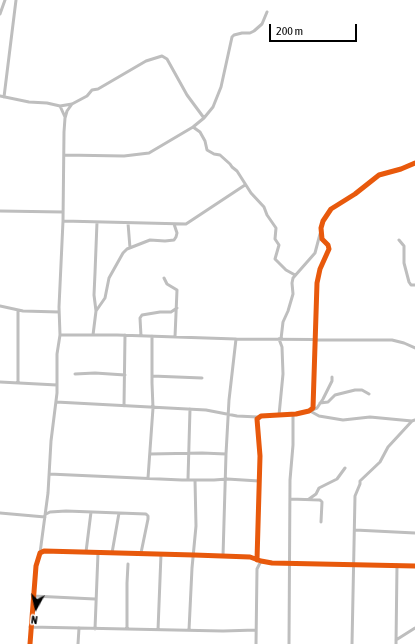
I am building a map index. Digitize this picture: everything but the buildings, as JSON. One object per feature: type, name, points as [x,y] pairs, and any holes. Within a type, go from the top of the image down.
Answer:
[{"type":"street","points":[[0,14],[5,0]]},
{"type":"street","points":[[4,97],[16,0]]},
{"type":"street","points":[[64,155],[124,156],[149,153],[193,127],[204,118],[213,107],[221,87],[232,37],[234,35],[254,31],[262,24],[267,12]]},
{"type":"street","points":[[0,96],[60,106],[72,104],[87,96],[92,90],[98,89],[146,61],[162,56],[167,59],[187,95],[204,118]]},
{"type":"street","points":[[30,644],[30,628],[36,566],[40,553],[46,516],[56,402],[57,354],[60,335],[59,312],[65,118],[67,111],[72,104]]},
{"type":"street","points":[[60,106],[65,118]]},
{"type":"street","points":[[193,127],[200,132],[205,141],[207,150],[210,153],[220,155],[224,158],[237,171],[250,193],[264,207],[267,215],[276,228],[275,239],[279,245],[275,259],[286,270],[295,275]]},
{"type":"street","points":[[279,415],[283,374],[282,347],[280,339],[283,322],[293,294],[292,282],[295,275],[315,253],[323,221],[327,214],[337,204],[355,194],[379,175],[401,169],[415,163]]},
{"type":"street","points":[[63,221],[186,224],[245,185]]},
{"type":"street","points":[[0,211],[62,212]]},
{"type":"street","points":[[93,335],[96,311],[94,273],[97,222]]},
{"type":"street","points":[[128,223],[130,248]]},
{"type":"street","points":[[96,311],[105,298],[109,278],[123,253],[130,248],[150,240],[166,242],[174,240],[177,233],[174,224]]},
{"type":"street","points":[[311,410],[313,405],[317,283],[320,269],[329,249],[328,245],[322,239],[321,233]]},
{"type":"street","points":[[399,240],[404,246],[405,270],[409,282],[415,286]]},
{"type":"street","points":[[164,278],[167,284],[177,289],[175,337]]},
{"type":"street","points":[[0,306],[18,310],[59,312]]},
{"type":"street","points":[[141,336],[140,318],[142,315],[171,312],[177,308]]},
{"type":"street","points":[[18,310],[18,382]]},
{"type":"street","points":[[60,335],[236,339],[392,340],[415,348]]},
{"type":"street","points":[[124,406],[125,336]]},
{"type":"street","points":[[148,478],[153,408],[152,336]]},
{"type":"street","points":[[223,556],[226,454],[236,339]]},
{"type":"street","points":[[75,374],[95,373],[125,376]]},
{"type":"street","points":[[152,376],[202,378]]},
{"type":"street","points":[[56,402],[206,410],[229,415],[258,417],[293,415],[317,408],[332,382],[332,377]]},
{"type":"street","points":[[0,382],[57,385]]},
{"type":"street","points":[[320,403],[328,402],[335,395],[355,390],[362,390],[369,394]]},
{"type":"street","points":[[188,479],[190,409]]},
{"type":"street","points":[[311,410],[320,416],[343,420],[370,417],[414,421]]},
{"type":"street","points":[[289,644],[290,499],[293,415]]},
{"type":"street","points":[[256,644],[260,481],[260,451],[256,422],[258,417]]},
{"type":"street","points":[[352,644],[355,565],[355,496],[360,481],[380,462],[388,447],[414,421]]},
{"type":"street","points":[[150,454],[226,454]]},
{"type":"street","points":[[308,499],[316,494],[319,488],[337,479],[345,468]]},
{"type":"street","points":[[49,474],[260,481]]},
{"type":"street","points":[[189,630],[196,526],[196,480]]},
{"type":"street","points":[[290,499],[318,499],[322,502],[321,522]]},
{"type":"street","points":[[0,513],[46,516],[50,512],[66,511],[143,513],[148,516],[141,553]]},
{"type":"street","points":[[86,552],[91,512]]},
{"type":"street","points":[[112,553],[119,513]]},
{"type":"street","points":[[355,530],[415,533]]},
{"type":"street","points":[[40,553],[44,551],[141,553],[250,557],[259,560],[290,563],[415,566]]},
{"type":"street","points":[[95,629],[98,553]]},
{"type":"street","points":[[158,630],[161,554]]},
{"type":"street","points":[[127,629],[128,564]]},
{"type":"street","points":[[396,642],[397,565]]},
{"type":"street","points":[[33,596],[95,599]]},
{"type":"street","points":[[30,628],[223,631],[256,630]]},
{"type":"street","points":[[78,644],[79,628]]},
{"type":"street","points":[[396,642],[415,628]]},
{"type":"street","points":[[256,639],[260,644]]},
{"type":"cycle path","points":[[257,560],[260,456],[257,419],[261,416],[296,414],[309,411],[313,408],[317,283],[320,269],[329,249],[328,245],[322,239],[321,228],[323,221],[331,209],[355,194],[379,175],[401,169],[415,163]]},
{"type":"cycle path","points":[[30,644],[36,566],[40,553],[44,551],[250,557],[272,563],[415,566]]}]
